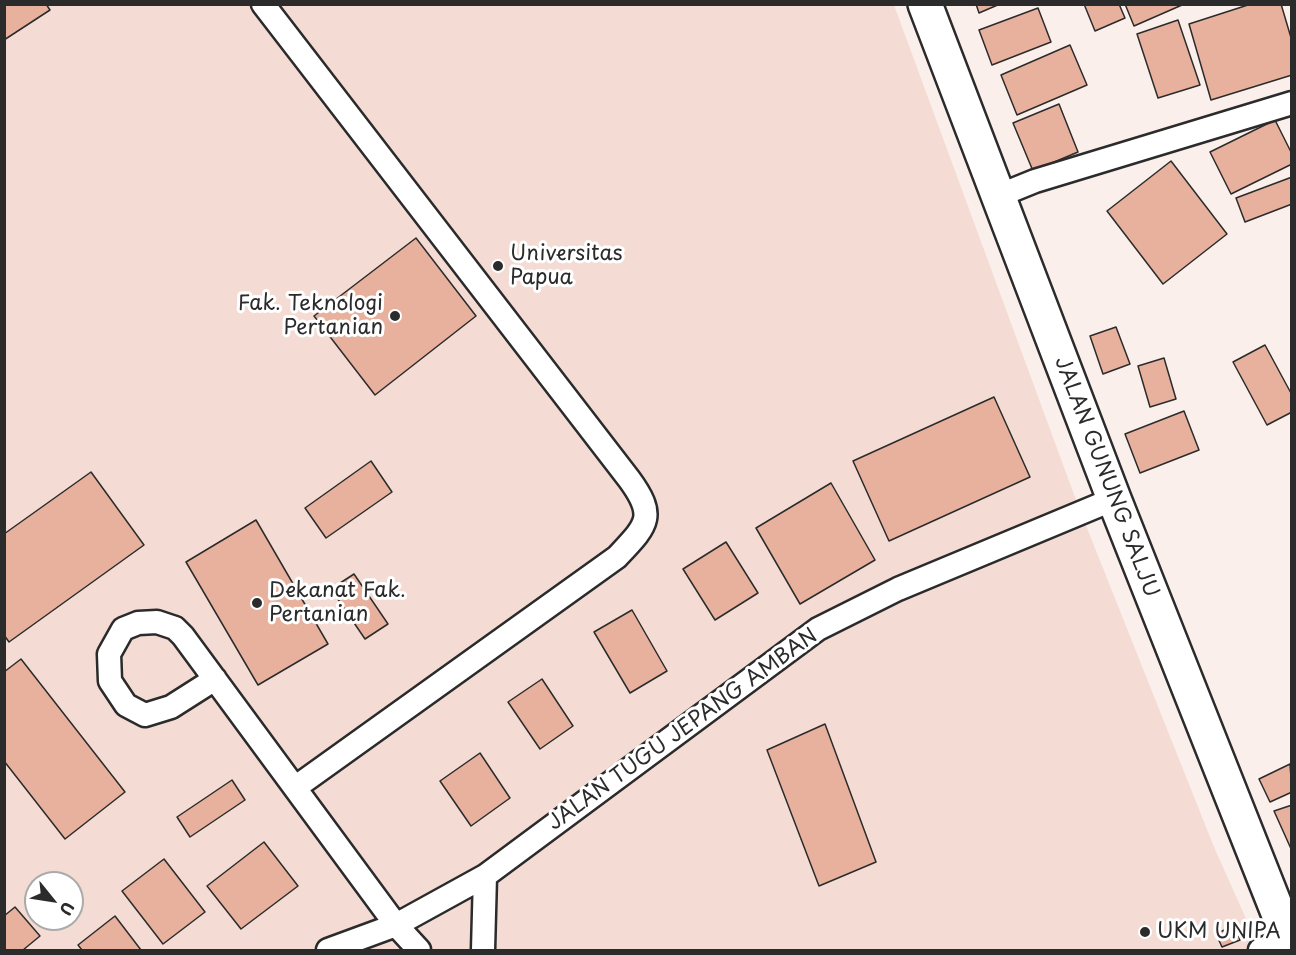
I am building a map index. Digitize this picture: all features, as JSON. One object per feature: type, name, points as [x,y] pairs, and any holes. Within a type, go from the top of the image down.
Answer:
[{"type":"main road","name":"JALAN GUNUNG SALJU","points":[[926,4],[1114,499],[1280,946]]},
{"type":"street","points":[[264,4],[629,479],[643,498],[647,509],[645,520],[637,535],[617,557],[296,787]]},
{"type":"street","points":[[998,196],[1035,181],[1292,103]]},
{"type":"street","name":"JALAN TUGU JEPANG AMBAN","points":[[328,951],[396,925],[485,876],[818,629],[898,589],[1114,499]]},
{"type":"street","points":[[215,680],[171,707],[145,715],[126,705],[110,681],[109,654],[129,625],[157,622],[175,628],[183,636],[296,787],[396,925],[419,951]]},
{"type":"street","points":[[483,951],[485,876]]},
{"type":"shaded area","name":"Universitas Papua","points":[[5,5],[894,5],[1079,508],[1214,847],[1260,950],[5,950]]},
{"type":"building","points":[[4,4],[46,4],[50,10],[4,40]]},
{"type":"building","points":[[976,4],[1000,4],[979,13]]},
{"type":"building","points":[[1084,4],[1119,4],[1125,18],[1095,31]]},
{"type":"building","points":[[1125,4],[1182,4],[1182,5],[1134,26]]},
{"type":"building","points":[[1251,4],[1281,4],[1292,41],[1292,75],[1211,100],[1189,24]]},
{"type":"building","points":[[1038,8],[1051,42],[992,65],[979,30]]},
{"type":"building","points":[[1178,20],[1200,85],[1158,98],[1137,34]]},
{"type":"building","points":[[1070,45],[1087,85],[1017,115],[1001,75]]},
{"type":"building","points":[[1059,104],[1078,152],[1033,171],[1013,123]]},
{"type":"building","points":[[1275,120],[1292,154],[1292,164],[1231,194],[1210,152]]},
{"type":"building","points":[[1171,161],[1227,234],[1163,284],[1107,211]]},
{"type":"building","points":[[1292,177],[1292,204],[1245,222],[1236,198]]},
{"type":"building","name":"Fak. Teknologi Pertanian","points":[[416,238],[476,316],[375,395],[314,316]]},
{"type":"building","points":[[1116,327],[1130,364],[1103,374],[1090,336]]},
{"type":"building","points":[[1265,345],[1292,395],[1292,412],[1267,425],[1233,362]]},
{"type":"building","points":[[1164,358],[1176,399],[1150,407],[1138,366]]},
{"type":"building","points":[[994,397],[1030,477],[889,541],[853,461]]},
{"type":"building","points":[[1184,411],[1199,450],[1140,473],[1125,434]]},
{"type":"building","points":[[371,461],[392,492],[326,538],[305,508]]},
{"type":"building","points":[[91,472],[144,545],[9,642],[4,635],[4,534]]},
{"type":"building","points":[[831,483],[875,560],[800,604],[756,528]]},
{"type":"building","name":"Dekanat Fak. Pertanian","points":[[256,520],[328,644],[258,685],[186,562]]},
{"type":"building","points":[[726,542],[758,593],[715,620],[683,569]]},
{"type":"building","points":[[354,574],[388,624],[365,639],[331,589]]},
{"type":"building","points":[[632,610],[667,671],[630,693],[594,632]]},
{"type":"building","points":[[21,659],[125,792],[65,839],[4,761],[4,672]]},
{"type":"building","points":[[542,679],[573,726],[540,749],[508,702]]},
{"type":"building","points":[[825,724],[876,862],[819,886],[767,750]]},
{"type":"building","points":[[480,753],[510,798],[471,826],[440,781]]},
{"type":"building","points":[[1290,764],[1292,792],[1270,802],[1259,779]]},
{"type":"building","points":[[232,780],[245,800],[190,837],[177,817]]},
{"type":"building","points":[[1292,805],[1292,851],[1274,811]]},
{"type":"building","points":[[264,842],[298,886],[241,929],[207,886]]},
{"type":"building","points":[[164,859],[205,912],[163,944],[122,891]]},
{"type":"building","points":[[15,907],[24,917],[24,931],[36,931],[40,936],[23,950],[4,950],[4,916]]},
{"type":"building","points":[[115,916],[141,950],[82,950],[78,945]]},
{"type":"building","points":[[1235,925],[1240,940],[1222,947],[1216,934]]},
{"type":"place","name":"Universitas Papua","points":[[498,266]]},
{"type":"place","name":"Fak. Teknologi Pertanian","points":[[395,316]]},
{"type":"place","name":"Dekanat Fak. Pertanian","points":[[257,603]]},
{"type":"place","name":"UKM UNIPA","points":[[1145,932]]}]
